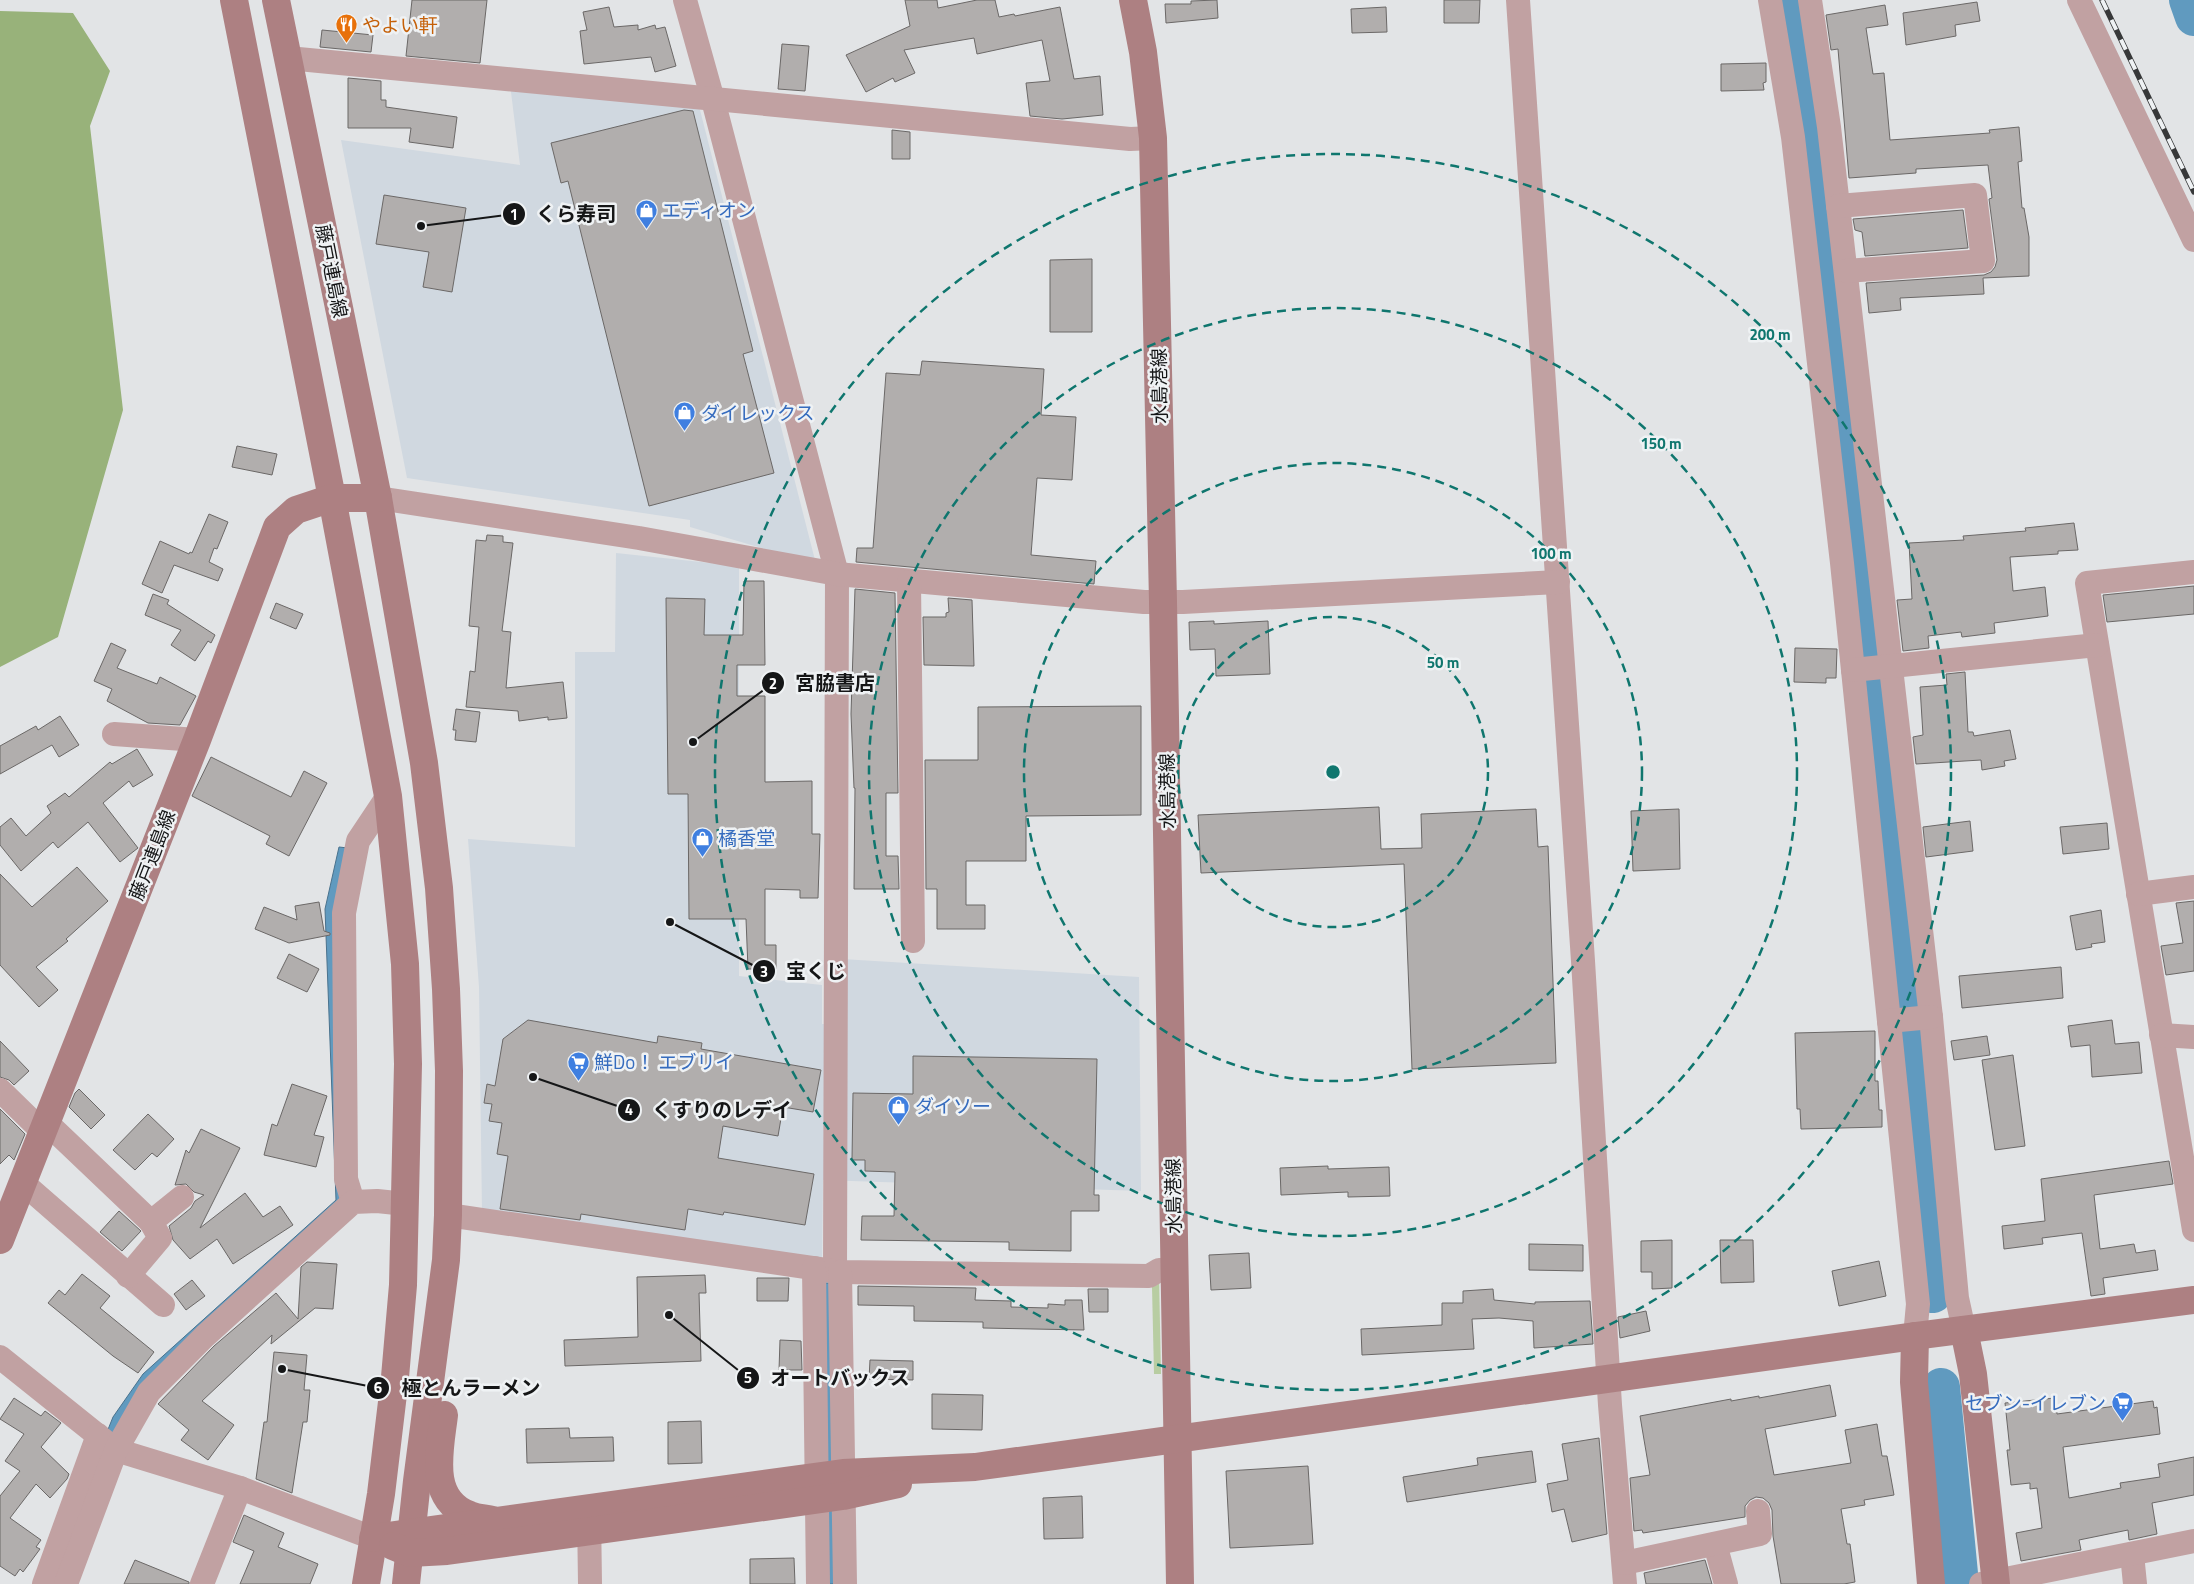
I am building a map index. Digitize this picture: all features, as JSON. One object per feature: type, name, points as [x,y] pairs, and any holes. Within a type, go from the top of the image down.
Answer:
[{"type":"street","points":[[234,0],[332,498],[388,796],[405,964],[408,1064],[403,1285],[395,1377],[381,1494],[366,1584]]},
{"type":"street","name":"藤戸連島線","points":[[0,1240],[197,740],[277,527],[296,510],[332,498],[378,498],[276,0]]},
{"type":"street","points":[[685,0],[708,100],[831,573],[829,1486],[818,1584]]},
{"type":"street","name":"水島港線","points":[[1133,0],[1143,52],[1153,138],[1180,1584]]},
{"type":"street","points":[[1518,0],[1558,582],[1609,1379],[1624,1574],[1715,1544],[1760,1534],[1758,1511]]},
{"type":"street","points":[[1770,0],[1792,137],[1819,341],[1856,670],[1957,1298],[1973,1374],[1991,1583],[2194,1541]]},
{"type":"street","points":[[1810,0],[1829,128],[1846,271],[1851,338],[1888,667],[1912,1019],[1918,1304],[1914,1382],[1931,1584]]},
{"type":"street","points":[[2079,0],[2194,240]]},
{"type":"street","points":[[288,58],[708,100],[1130,138],[1153,138]]},
{"type":"street","points":[[1838,206],[1975,195],[1983,261],[1846,271]]},
{"type":"street","points":[[1819,341],[1851,338]]},
{"type":"street","points":[[406,1584],[417,1481],[446,1260],[449,1072],[446,989],[439,888],[424,763],[378,498],[615,534],[831,573],[909,582],[1163,602],[1558,582]]},
{"type":"street","points":[[2194,572],[2087,583],[2194,1230]]},
{"type":"street","points":[[909,582],[913,941]]},
{"type":"street","points":[[1856,670],[2097,644]]},
{"type":"street","points":[[114,734],[197,740]]},
{"type":"street","points":[[353,1202],[346,1180],[344,913],[358,841],[388,796]]},
{"type":"street","points":[[2138,894],[2194,887]]},
{"type":"street","points":[[2161,1035],[2194,1037]]},
{"type":"street","points":[[0,1090],[45,1127],[150,1222],[160,1238],[128,1276]]},
{"type":"street","points":[[23,1183],[163,1305]]},
{"type":"street","points":[[150,1222],[182,1197]]},
{"type":"street","points":[[52,1582],[107,1443],[149,1392],[205,1336],[353,1202],[377,1201],[406,1204]]},
{"type":"street","points":[[448,1215],[830,1271],[1149,1276],[1159,1270],[1174,1270]]},
{"type":"street","points":[[0,1357],[107,1443],[240,1488],[373,1538],[411,1543],[447,1551],[589,1519],[1177,1440],[1915,1336],[2194,1300]]},
{"type":"street","points":[[437,1330],[448,1369],[438,1467],[444,1494],[453,1504],[469,1515],[499,1521],[589,1519]]},
{"type":"street","points":[[829,1486],[845,1584]]},
{"type":"street","points":[[202,1584],[240,1488]]},
{"type":"street","points":[[589,1519],[590,1584]]},
{"type":"street","points":[[411,1543],[499,1521]]},
{"type":"street","points":[[1715,1544],[1726,1584]]},
{"type":"street","points":[[2132,1554],[2135,1584]]},
{"type":"shaded area","points":[[510,84],[699,106],[816,564],[690,527],[690,520],[407,478],[341,140],[520,165]]},
{"type":"shaded area","points":[[616,553],[739,566],[739,976],[822,985],[822,1024],[842,1024],[842,959],[1139,977],[1141,1191],[823,1180],[822,1265],[482,1212],[479,987],[468,839],[575,847],[575,652],[615,652]]},
{"type":"green space","points":[[0,11],[73,13],[110,71],[90,126],[123,410],[58,637],[0,667]]},
{"type":"green space","points":[[1159,1276],[1161,1374],[1154,1374],[1152,1287]]},
{"type":"water","points":[[339,847],[348,848],[346,1204],[115,1439],[107,1432],[113,1417],[143,1374],[336,1200],[325,909]]},
{"type":"water","points":[[824,1283],[831,1283],[835,1584],[826,1584]]},
{"type":"building","points":[[412,0],[487,0],[480,63],[406,56]]},
{"type":"building","points":[[905,0],[937,0],[938,8],[977,0],[995,0],[999,17],[1014,14],[1015,16],[1060,7],[1074,79],[1100,76],[1103,115],[1062,119],[1030,116],[1026,83],[1050,81],[1042,40],[977,54],[974,38],[904,50],[915,73],[895,82],[893,78],[866,92],[846,55],[910,26]]},
{"type":"building","points":[[1217,0],[1218,18],[1166,23],[1165,4],[1191,4],[1191,1]]},
{"type":"building","points":[[1444,0],[1480,0],[1479,23],[1444,23]]},
{"type":"building","points":[[1977,2],[1980,21],[1955,25],[1956,36],[1906,45],[1903,13]]},
{"type":"building","points":[[1885,5],[1888,25],[1866,28],[1873,74],[1884,73],[1890,140],[1990,133],[1989,130],[2019,127],[2022,161],[2018,162],[2022,208],[2024,208],[2029,237],[2029,276],[1983,278],[1984,294],[1900,298],[1901,310],[1869,313],[1866,283],[1984,275],[1991,272],[1997,260],[1989,199],[1992,198],[1988,165],[1916,169],[1916,173],[1849,178],[1838,49],[1831,50],[1826,15]]},
{"type":"building","points":[[609,7],[614,27],[638,25],[638,30],[655,25],[656,29],[665,27],[676,66],[655,72],[651,57],[584,64],[580,31],[587,30],[583,12]]},
{"type":"building","points":[[1386,7],[1387,32],[1352,33],[1351,9]]},
{"type":"building","name":"やよい軒","points":[[322,30],[373,35],[371,52],[320,47]]},
{"type":"building","points":[[782,44],[809,46],[805,91],[778,89]]},
{"type":"building","points":[[1766,63],[1766,82],[1763,83],[1764,90],[1721,91],[1721,64]]},
{"type":"building","points":[[348,78],[381,81],[381,100],[386,100],[386,107],[457,117],[453,148],[409,142],[411,128],[348,128]]},
{"type":"building","points":[[684,110],[693,111],[753,351],[743,354],[774,473],[649,506],[568,181],[561,183],[551,143]]},
{"type":"building","points":[[892,130],[910,132],[910,159],[892,159]]},
{"type":"building","points":[[384,195],[466,208],[452,292],[423,287],[429,252],[376,244]]},
{"type":"building","points":[[1963,210],[1968,248],[1865,256],[1862,232],[1855,230],[1853,219]]},
{"type":"building","points":[[1092,259],[1092,332],[1050,332],[1050,260]]},
{"type":"building","points":[[922,361],[1044,369],[1041,415],[1076,417],[1072,480],[1037,478],[1031,555],[1096,561],[1094,584],[856,562],[857,548],[873,548],[886,373],[920,375]]},
{"type":"building","points":[[237,446],[277,454],[272,475],[232,467]]},
{"type":"building","points":[[209,514],[228,522],[217,549],[214,548],[209,562],[223,569],[218,581],[174,565],[162,593],[142,584],[160,541],[189,554],[190,552],[192,553]]},
{"type":"building","points":[[2074,523],[2078,550],[2058,551],[2058,554],[2010,557],[2013,591],[2045,587],[2048,616],[1994,623],[1995,633],[1962,637],[1961,632],[1928,636],[1929,648],[1903,651],[1897,600],[1912,599],[1909,543],[1964,540],[1963,536],[2026,531],[2025,528]]},
{"type":"building","points":[[487,535],[503,536],[503,542],[513,543],[502,631],[511,632],[506,688],[563,682],[567,718],[548,720],[548,717],[519,721],[518,711],[466,707],[470,671],[475,672],[479,627],[469,626],[476,540],[486,541]]},
{"type":"building","points":[[744,581],[764,581],[765,665],[737,665],[737,696],[765,696],[765,782],[812,781],[812,834],[820,834],[818,898],[800,898],[800,890],[765,889],[765,945],[776,945],[776,969],[748,969],[746,919],[689,919],[688,794],[668,794],[666,598],[705,599],[704,635],[743,635]]},
{"type":"building","points":[[2194,586],[2194,614],[2107,622],[2103,595]]},
{"type":"building","points":[[855,589],[895,593],[898,793],[886,793],[886,856],[898,856],[899,889],[854,889],[855,788],[851,714]]},
{"type":"building","points":[[153,594],[169,600],[167,604],[215,635],[211,643],[208,641],[195,661],[171,645],[181,630],[145,615]]},
{"type":"building","points":[[948,598],[972,600],[974,666],[924,665],[923,617],[946,617],[946,613],[949,612]]},
{"type":"building","points":[[276,603],[303,614],[296,629],[270,618]]},
{"type":"building","points":[[1214,621],[1214,624],[1268,621],[1270,674],[1216,676],[1215,649],[1190,650],[1189,622]]},
{"type":"building","points":[[111,643],[126,650],[117,668],[157,684],[160,677],[196,696],[180,725],[148,723],[107,701],[112,689],[94,681]]},
{"type":"building","points":[[1795,648],[1837,649],[1836,678],[1826,678],[1826,683],[1794,682]]},
{"type":"building","points":[[1965,672],[1968,732],[1973,732],[1974,736],[2010,730],[2016,759],[2004,761],[2005,766],[1982,770],[1981,760],[1916,764],[1913,737],[1923,735],[1920,687],[1947,685],[1946,674]]},
{"type":"building","points":[[1141,706],[1141,815],[1026,816],[1026,861],[966,861],[966,905],[985,905],[985,929],[937,929],[937,889],[926,889],[925,760],[978,760],[978,707]]},
{"type":"building","points":[[456,709],[480,712],[476,742],[455,740],[456,730],[453,730]]},
{"type":"building","points":[[60,716],[79,745],[59,757],[52,745],[0,774],[0,746],[36,726],[38,730]]},
{"type":"building","points":[[137,749],[153,775],[133,787],[129,781],[103,803],[138,848],[120,862],[88,822],[58,848],[53,842],[21,871],[0,845],[0,827],[11,818],[26,836],[51,813],[47,806],[65,793],[69,797],[110,762],[112,764]]},
{"type":"building","points":[[211,757],[291,797],[304,771],[327,783],[289,856],[266,844],[270,836],[192,796]]},
{"type":"building","points":[[1379,807],[1381,849],[1422,848],[1421,814],[1536,809],[1538,847],[1548,846],[1556,1063],[1412,1069],[1404,864],[1201,873],[1198,815]]},
{"type":"building","points":[[1679,809],[1680,869],[1633,871],[1631,811]]},
{"type":"building","points":[[1970,821],[1973,851],[1926,857],[1923,827]]},
{"type":"building","points":[[2107,823],[2109,849],[2063,854],[2060,827]]},
{"type":"building","points":[[77,867],[108,901],[66,939],[68,941],[36,967],[58,990],[39,1007],[0,965],[0,874],[32,907]]},
{"type":"building","points":[[2194,901],[2194,971],[2166,975],[2161,946],[2183,943],[2176,903]]},
{"type":"building","points":[[319,902],[324,931],[330,933],[330,935],[289,943],[255,929],[264,907],[297,920],[295,906]]},
{"type":"building","points":[[2101,910],[2105,942],[2091,944],[2092,947],[2076,950],[2070,916]]},
{"type":"building","points":[[289,954],[319,969],[307,992],[277,978]]},
{"type":"building","points":[[2061,967],[2063,998],[1962,1008],[1959,976]]},
{"type":"building","points":[[528,1020],[657,1043],[658,1036],[702,1043],[701,1049],[821,1070],[813,1112],[783,1107],[778,1136],[723,1126],[718,1158],[814,1174],[805,1225],[724,1212],[723,1215],[688,1209],[685,1230],[581,1214],[580,1220],[500,1209],[508,1156],[497,1154],[502,1123],[489,1121],[492,1104],[484,1103],[487,1084],[495,1086],[503,1039]]},
{"type":"building","points":[[2112,1020],[2115,1044],[2139,1042],[2142,1073],[2092,1077],[2090,1045],[2071,1047],[2068,1026]]},
{"type":"building","points":[[1875,1031],[1875,1081],[1878,1081],[1879,1110],[1882,1110],[1882,1127],[1801,1129],[1800,1109],[1797,1109],[1795,1033]]},
{"type":"building","points":[[1987,1036],[1990,1055],[1954,1060],[1951,1041]]},
{"type":"building","points":[[0,1041],[29,1071],[14,1085],[9,1080],[0,1077]]},
{"type":"building","points":[[2013,1055],[2025,1146],[1995,1150],[1982,1060]]},
{"type":"building","points":[[913,1056],[1097,1059],[1094,1195],[1099,1195],[1099,1211],[1071,1211],[1071,1251],[1009,1250],[1009,1242],[861,1240],[862,1216],[894,1216],[895,1172],[865,1171],[865,1160],[852,1160],[853,1093],[913,1094]]},
{"type":"building","points":[[292,1084],[327,1096],[314,1135],[324,1137],[316,1167],[264,1155],[272,1124],[277,1126]]},
{"type":"building","points":[[79,1089],[105,1115],[91,1129],[69,1107],[75,1093]]},
{"type":"building","points":[[0,1109],[25,1134],[14,1160],[9,1155],[0,1164]]},
{"type":"building","points":[[148,1114],[174,1139],[157,1157],[152,1153],[135,1170],[113,1150]]},
{"type":"building","points":[[201,1129],[240,1148],[200,1228],[245,1193],[263,1217],[280,1206],[293,1225],[233,1264],[217,1239],[190,1259],[173,1240],[169,1226],[204,1195],[194,1192],[186,1184],[175,1185],[186,1150],[189,1153]]},
{"type":"building","points":[[2169,1161],[2173,1184],[2094,1195],[2100,1249],[2134,1244],[2136,1253],[2155,1250],[2158,1270],[2103,1278],[2105,1294],[2091,1296],[2082,1233],[2042,1238],[2043,1244],[2004,1249],[2002,1226],[2045,1221],[2041,1179]]},
{"type":"building","points":[[1328,1166],[1328,1169],[1389,1167],[1390,1196],[1348,1197],[1348,1192],[1281,1195],[1280,1168]]},
{"type":"building","points":[[119,1211],[141,1231],[122,1251],[100,1232]]},
{"type":"building","points":[[1672,1240],[1672,1288],[1652,1289],[1652,1272],[1641,1272],[1641,1241]]},
{"type":"building","points":[[1720,1240],[1753,1240],[1754,1282],[1721,1283]]},
{"type":"building","points":[[1529,1244],[1583,1245],[1583,1271],[1529,1270]]},
{"type":"building","points":[[1249,1253],[1251,1288],[1211,1290],[1209,1255]]},
{"type":"building","points":[[1879,1261],[1886,1296],[1839,1306],[1832,1271]]},
{"type":"building","points":[[307,1262],[337,1264],[333,1309],[315,1308],[271,1344],[272,1335],[202,1401],[234,1425],[208,1460],[181,1440],[189,1430],[158,1404],[214,1346],[276,1293],[298,1319],[301,1267]]},
{"type":"building","points":[[82,1274],[110,1296],[100,1308],[154,1352],[138,1373],[113,1356],[48,1303],[59,1290],[65,1295]]},
{"type":"building","points":[[705,1275],[706,1293],[699,1293],[701,1361],[565,1366],[564,1340],[638,1337],[637,1277]]},
{"type":"building","points":[[757,1278],[789,1278],[788,1301],[757,1301]]},
{"type":"building","points":[[192,1280],[205,1296],[186,1310],[174,1294]]},
{"type":"building","points":[[858,1286],[976,1288],[975,1300],[1011,1301],[1011,1307],[1048,1308],[1048,1304],[1065,1305],[1065,1300],[1082,1300],[1084,1330],[983,1328],[983,1322],[914,1321],[914,1306],[858,1305]]},
{"type":"building","points":[[1088,1289],[1108,1289],[1108,1312],[1089,1312]]},
{"type":"building","points":[[1493,1289],[1494,1300],[1535,1304],[1535,1302],[1590,1301],[1593,1344],[1534,1348],[1533,1321],[1499,1318],[1472,1319],[1474,1349],[1362,1355],[1361,1329],[1442,1325],[1442,1303],[1463,1303],[1463,1291]]},
{"type":"building","points":[[1646,1311],[1650,1331],[1620,1338],[1618,1317]]},
{"type":"building","points":[[780,1340],[801,1341],[802,1370],[779,1370]]},
{"type":"building","points":[[274,1352],[307,1355],[304,1390],[310,1390],[307,1422],[303,1422],[292,1493],[256,1479],[264,1422],[267,1422]]},
{"type":"building","points":[[870,1360],[913,1361],[913,1380],[869,1379]]},
{"type":"building","points":[[1830,1385],[1836,1416],[1765,1429],[1774,1475],[1851,1463],[1845,1430],[1877,1424],[1882,1456],[1887,1456],[1894,1495],[1864,1500],[1865,1505],[1841,1509],[1847,1544],[1850,1544],[1855,1582],[1844,1584],[1781,1584],[1773,1536],[1772,1510],[1769,1503],[1763,1498],[1756,1497],[1750,1500],[1745,1506],[1745,1517],[1643,1533],[1642,1530],[1634,1531],[1630,1478],[1650,1475],[1640,1416],[1731,1399],[1731,1401],[1759,1396],[1759,1398]]},
{"type":"building","points":[[932,1394],[983,1395],[982,1430],[932,1429]]},
{"type":"building","points":[[14,1398],[41,1416],[45,1411],[61,1423],[41,1447],[69,1474],[67,1479],[50,1498],[36,1484],[10,1518],[41,1540],[36,1547],[40,1549],[23,1572],[20,1569],[15,1576],[0,1566],[0,1496],[20,1471],[5,1461],[24,1434],[0,1419]]},
{"type":"building","points":[[2055,1398],[2057,1414],[2153,1401],[2154,1408],[2157,1407],[2160,1434],[2063,1447],[2069,1498],[2121,1488],[2120,1483],[2160,1477],[2158,1464],[2194,1457],[2194,1495],[2152,1503],[2157,1534],[2129,1540],[2128,1530],[2079,1540],[2081,1550],[2021,1561],[2016,1533],[2042,1528],[2037,1488],[2030,1489],[2030,1483],[2011,1485],[2007,1450],[2010,1450],[2005,1403]]},
{"type":"building","points":[[701,1421],[702,1463],[668,1464],[668,1422]]},
{"type":"building","points":[[569,1428],[570,1438],[613,1437],[614,1461],[527,1463],[526,1429]]},
{"type":"building","points":[[1599,1438],[1607,1534],[1572,1542],[1564,1509],[1552,1512],[1547,1484],[1568,1480],[1562,1444]]},
{"type":"building","points":[[1532,1451],[1536,1482],[1407,1502],[1403,1477],[1478,1465],[1477,1458]]},
{"type":"building","points":[[1308,1466],[1313,1544],[1230,1548],[1226,1471]]},
{"type":"building","points":[[1082,1496],[1083,1538],[1044,1539],[1043,1498]]},
{"type":"building","points":[[244,1515],[284,1533],[278,1547],[318,1564],[310,1584],[240,1584],[254,1551],[233,1542]]},
{"type":"building","points":[[794,1558],[795,1584],[750,1584],[750,1559]]},
{"type":"building","points":[[135,1560],[189,1582],[189,1584],[124,1584]]},
{"type":"building","points":[[1705,1560],[1712,1584],[1646,1584],[1644,1573]]},
{"type":"waterway","points":[[1785,0],[1817,208],[1898,917],[1933,1294]]},
{"type":"waterway","points":[[1797,0],[1807,60]]},
{"type":"waterway","points":[[2188,0],[2194,17]]},
{"type":"waterway","points":[[1815,115],[1819,142]]},
{"type":"waterway","points":[[1907,910],[1944,1292]]},
{"type":"waterway","points":[[1955,1386],[1972,1584]]},
{"type":"waterway","points":[[1941,1387],[1960,1584]]},
{"type":"railway","points":[[2102,0],[2194,192]]},
{"type":"place","name":"やよい軒","points":[[346,44]]},
{"type":"place","name":"くら寿司","points":[[421,226]]},
{"type":"place","name":"エディオン","points":[[646,229]]},
{"type":"place","name":"ダイレックス","points":[[685,432]]},
{"type":"place","name":"宮脇書店","points":[[693,742]]},
{"type":"place","name":"橘香堂","points":[[702,857]]},
{"type":"place","name":"宝くじ","points":[[670,922]]},
{"type":"place","name":"くすりのレデイ","points":[[533,1077]]},
{"type":"place","name":"鮮Do！ エブリイ","points":[[578,1081]]},
{"type":"place","name":"ダイソー","points":[[899,1125]]},
{"type":"place","name":"オートバックス","points":[[669,1315]]},
{"type":"place","name":"極とんラーメン","points":[[282,1369]]},
{"type":"place","name":"セブン-イレブン","points":[[2122,1422]]}]
